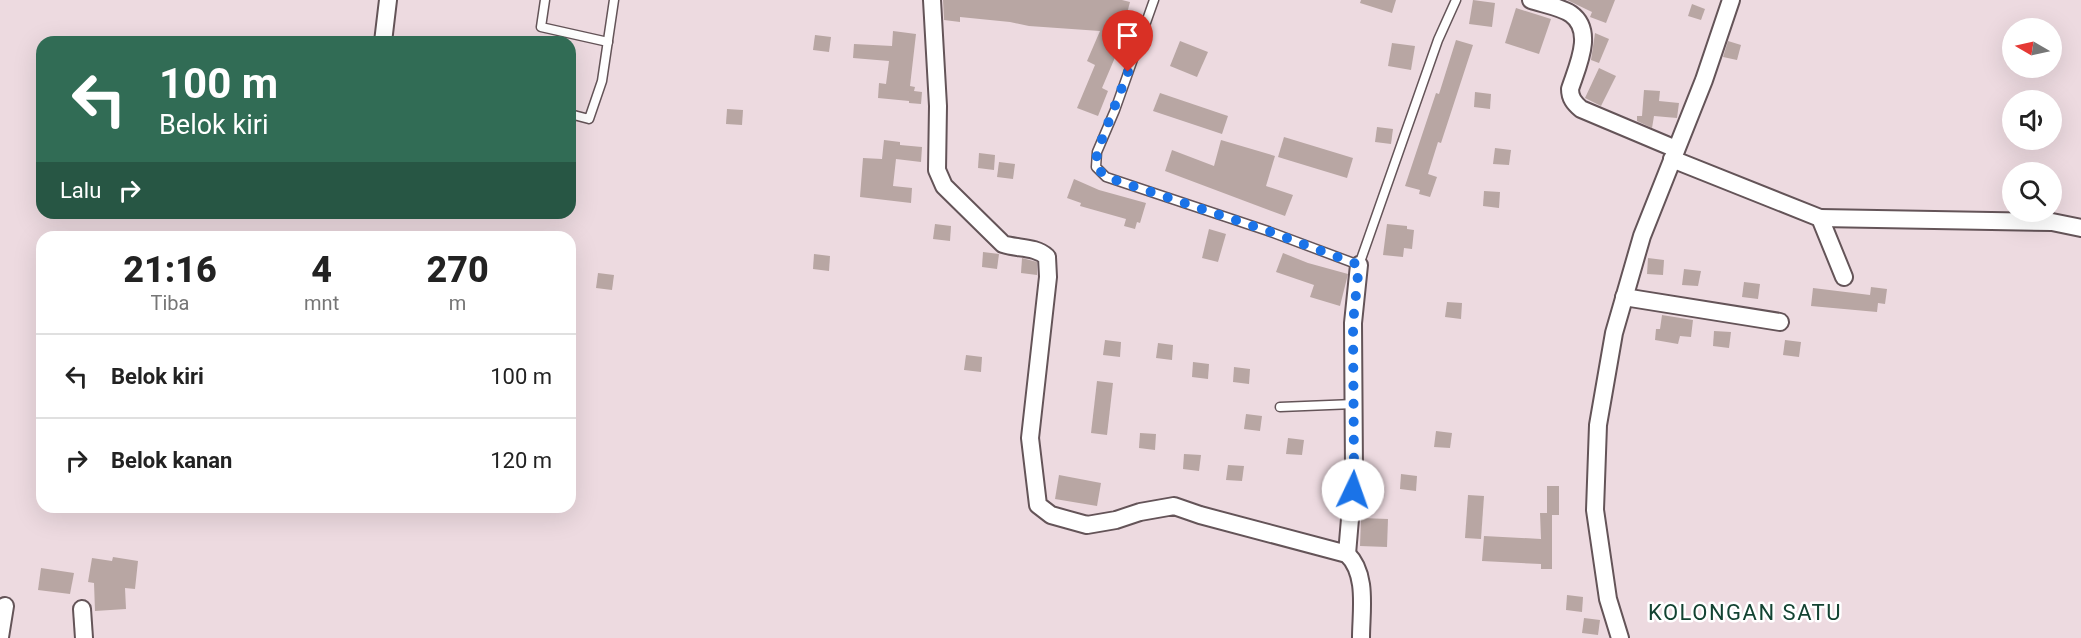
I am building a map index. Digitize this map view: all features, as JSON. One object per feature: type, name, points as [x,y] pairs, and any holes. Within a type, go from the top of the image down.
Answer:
[{"type":"street","points":[[383,36],[388,0]]},
{"type":"street","points":[[933,0],[939,106],[937,170],[939,179],[996,238],[1012,247],[1031,249],[1047,257],[1048,277],[1030,438],[1038,505],[1051,515],[1087,525],[1174,506],[1241,527],[1347,554],[1355,561],[1360,577],[1360,638]]},
{"type":"street","points":[[1531,0],[1571,13],[1584,31],[1583,45],[1570,88],[1570,96],[1581,109],[1674,154],[1820,218],[2052,222],[2081,228]]},
{"type":"street","points":[[1620,638],[1608,599],[1595,510],[1598,425],[1614,333],[1642,236],[1704,80],[1731,0]]},
{"type":"street","points":[[1820,218],[1844,277]]},
{"type":"street","points":[[1347,554],[1354,472],[1353,323],[1359,265]]},
{"type":"street","points":[[1624,297],[1780,322]]},
{"type":"street","points":[[0,638],[5,606]]},
{"type":"street","points":[[82,609],[84,638]]},
{"type":"lane","points":[[545,0],[541,27],[608,42]]},
{"type":"lane","points":[[576,116],[589,119],[602,81],[614,0]]},
{"type":"lane","points":[[1154,0],[1115,110],[1097,152],[1096,167],[1099,172],[1106,177],[1268,231],[1359,265],[1438,40],[1456,0]]},
{"type":"lane","points":[[1280,407],[1354,404]]},
{"type":"building","points":[[943,0],[1122,0],[1130,2],[1120,40],[1122,41],[1102,88],[1108,91],[1098,116],[1077,108],[1095,65],[1087,61],[1100,31],[1029,26],[960,17],[960,22],[944,20]]},
{"type":"building","points":[[1361,0],[1396,0],[1392,13],[1360,3]]},
{"type":"building","points":[[1473,0],[1495,3],[1492,27],[1469,24]]},
{"type":"building","points":[[1567,0],[1615,0],[1606,23],[1590,17],[1592,12]]},
{"type":"building","points":[[1692,4],[1705,9],[1701,20],[1688,16]]},
{"type":"building","points":[[1516,8],[1551,19],[1539,54],[1505,43]]},
{"type":"building","points":[[893,31],[916,34],[910,86],[915,87],[914,91],[922,92],[921,104],[878,98],[879,83],[886,84],[889,61],[853,58],[854,44],[892,46]]},
{"type":"building","points":[[1595,33],[1609,39],[1599,63],[1591,60]]},
{"type":"building","points":[[815,35],[831,37],[829,52],[813,50]]},
{"type":"building","points":[[1456,40],[1473,45],[1441,143],[1438,142],[1428,174],[1437,177],[1430,197],[1419,194],[1420,190],[1405,186]]},
{"type":"building","points":[[1180,41],[1208,52],[1197,77],[1170,66]]},
{"type":"building","points":[[1728,41],[1741,45],[1737,60],[1723,57]]},
{"type":"building","points":[[1392,43],[1415,46],[1411,70],[1388,66]]},
{"type":"building","points":[[1599,68],[1616,76],[1601,106],[1585,98]]},
{"type":"building","points":[[1644,90],[1660,91],[1659,101],[1679,103],[1677,118],[1654,116],[1652,128],[1637,121],[1637,116],[1642,116]]},
{"type":"building","points":[[1475,92],[1491,94],[1490,109],[1474,107]]},
{"type":"building","points":[[1160,93],[1228,116],[1222,134],[1153,111]]},
{"type":"building","points":[[727,109],[743,110],[742,125],[726,124]]},
{"type":"building","points":[[1377,127],[1393,129],[1391,144],[1375,142]]},
{"type":"building","points":[[1284,137],[1353,158],[1347,178],[1278,157]]},
{"type":"building","points":[[884,140],[900,142],[900,145],[922,147],[921,162],[896,159],[893,186],[912,188],[911,203],[860,197],[863,158],[882,159]]},
{"type":"building","points":[[1221,140],[1275,156],[1266,186],[1293,195],[1285,216],[1165,171],[1172,150],[1214,166]]},
{"type":"building","points":[[1495,148],[1511,150],[1509,165],[1493,164]]},
{"type":"building","points":[[979,153],[995,155],[994,170],[978,168]]},
{"type":"building","points":[[999,162],[1015,164],[1013,179],[997,177]]},
{"type":"building","points":[[1074,179],[1099,190],[1146,203],[1140,223],[1137,222],[1135,229],[1124,226],[1126,219],[1080,206],[1081,203],[1067,198]]},
{"type":"building","points":[[1484,191],[1500,192],[1499,208],[1483,206]]},
{"type":"building","points":[[935,224],[951,226],[950,241],[933,239]]},
{"type":"building","points":[[1387,224],[1407,226],[1407,229],[1414,230],[1412,249],[1404,248],[1403,257],[1383,255]]},
{"type":"building","points":[[1209,229],[1226,234],[1218,262],[1202,258]]},
{"type":"building","points":[[983,252],[999,254],[997,269],[982,267]]},
{"type":"building","points":[[1283,253],[1308,263],[1348,274],[1340,306],[1310,297],[1314,285],[1276,272]]},
{"type":"building","points":[[814,254],[830,256],[829,271],[813,269]]},
{"type":"building","points":[[1022,258],[1037,262],[1037,275],[1021,273]]},
{"type":"building","points":[[1648,258],[1664,260],[1663,275],[1647,274]]},
{"type":"building","points":[[1684,269],[1701,271],[1698,286],[1682,285]]},
{"type":"building","points":[[598,273],[614,275],[612,290],[596,288]]},
{"type":"building","points":[[1744,282],[1760,284],[1758,299],[1742,297]]},
{"type":"building","points":[[1871,287],[1887,289],[1885,304],[1878,303],[1877,312],[1811,306],[1813,288],[1870,295]]},
{"type":"building","points":[[1447,302],[1462,303],[1461,319],[1445,317]]},
{"type":"building","points":[[1662,315],[1693,320],[1691,337],[1680,336],[1678,344],[1655,340],[1656,329],[1660,329]]},
{"type":"building","points":[[1714,331],[1731,332],[1729,348],[1713,346]]},
{"type":"building","points":[[1105,340],[1121,342],[1120,357],[1103,355]]},
{"type":"building","points":[[1785,340],[1801,342],[1799,357],[1783,355]]},
{"type":"building","points":[[1158,343],[1173,345],[1172,360],[1156,358]]},
{"type":"building","points":[[966,355],[982,357],[981,372],[964,370]]},
{"type":"building","points":[[1193,362],[1209,364],[1208,379],[1192,377]]},
{"type":"building","points":[[1234,367],[1250,369],[1249,384],[1233,382]]},
{"type":"building","points":[[1097,381],[1113,383],[1107,435],[1091,433]]},
{"type":"building","points":[[1246,414],[1262,416],[1260,431],[1244,429]]},
{"type":"building","points":[[1436,431],[1452,433],[1450,448],[1434,447]]},
{"type":"building","points":[[1140,433],[1156,434],[1155,450],[1139,448]]},
{"type":"building","points":[[1288,438],[1304,440],[1302,455],[1286,454]]},
{"type":"building","points":[[1184,454],[1201,455],[1199,471],[1183,469]]},
{"type":"building","points":[[1228,465],[1244,466],[1242,481],[1226,480]]},
{"type":"building","points":[[1401,474],[1417,476],[1416,491],[1400,489]]},
{"type":"building","points":[[1059,475],[1101,483],[1097,506],[1055,499]]},
{"type":"building","points":[[1547,486],[1559,486],[1559,515],[1552,515],[1552,569],[1541,569],[1541,564],[1482,561],[1484,536],[1541,539],[1540,513],[1547,513]]},
{"type":"building","points":[[1468,495],[1484,496],[1481,539],[1465,538]]},
{"type":"building","points":[[1361,518],[1388,519],[1387,547],[1360,546]]},
{"type":"building","points":[[113,557],[138,561],[135,589],[125,588],[126,609],[95,611],[94,583],[88,582],[92,558],[112,561]]},
{"type":"building","points":[[41,568],[74,573],[70,594],[38,590]]},
{"type":"building","points":[[1567,595],[1583,597],[1582,612],[1566,610]]},
{"type":"building","points":[[1584,618],[1600,620],[1598,635],[1582,633]]},
{"type":"district","name":"KOLONGAN SATU","points":[[1745,612]]},
{"type":"route","points":[[1128,72],[1097,152],[1095,159],[1099,172],[1106,177],[1268,231],[1359,265],[1353,323],[1353,490]]}]
